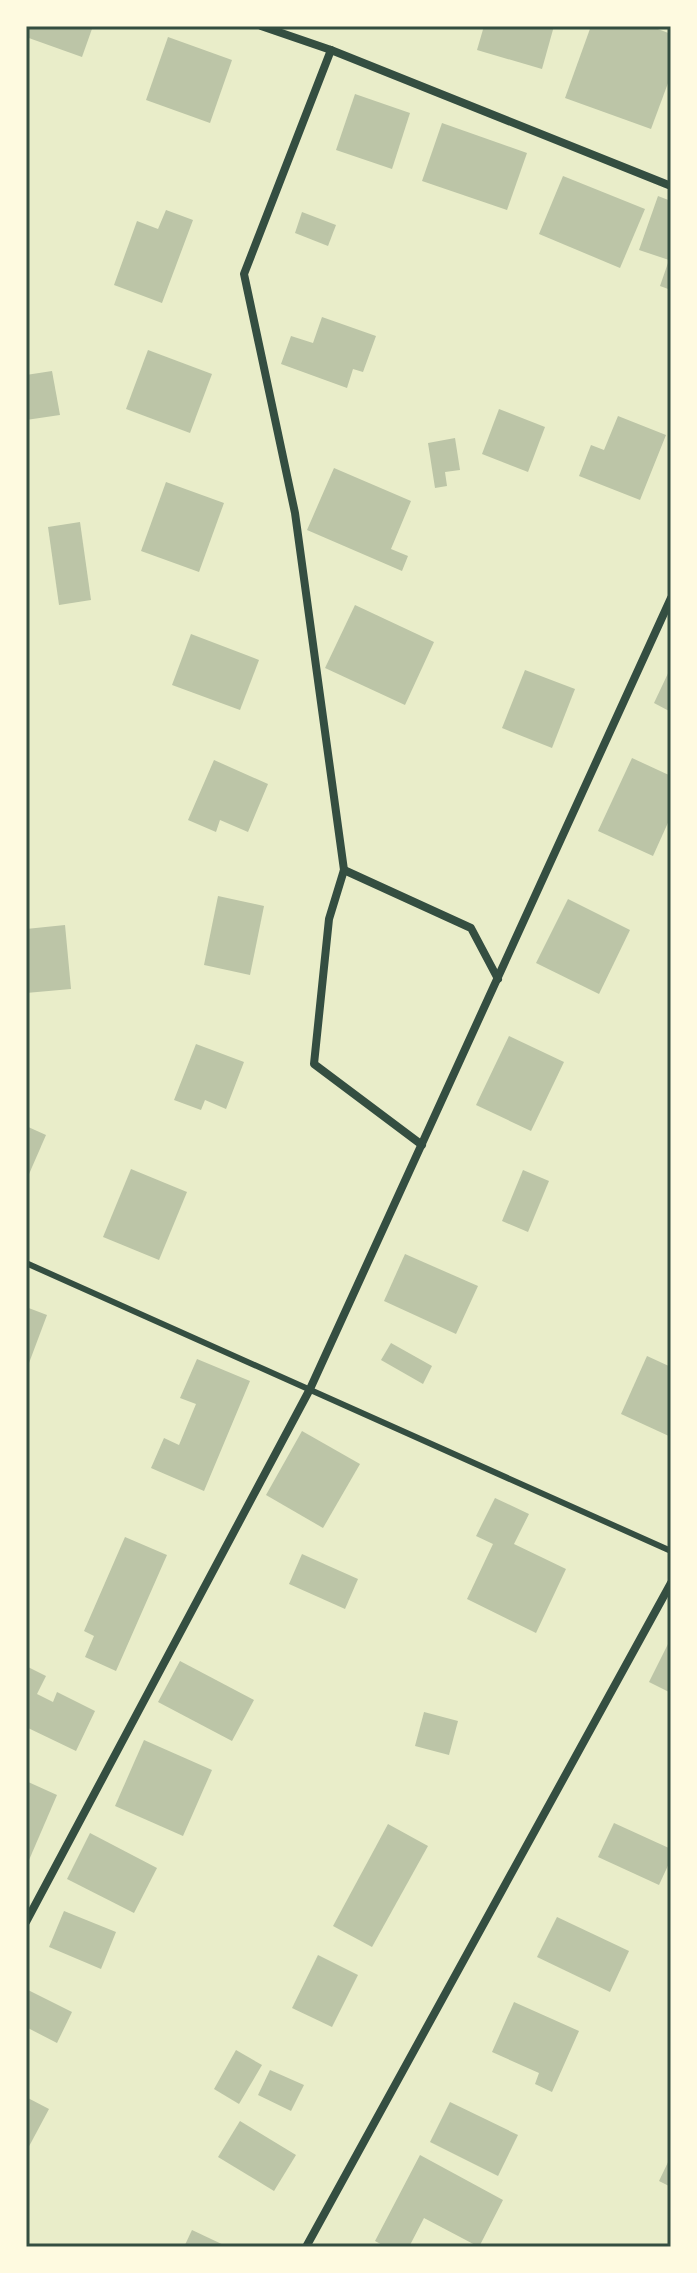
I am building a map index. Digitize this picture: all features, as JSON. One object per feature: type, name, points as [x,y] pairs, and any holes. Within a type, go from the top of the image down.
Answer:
[{"type":"street","points":[[261,26],[331,50],[671,186]]},
{"type":"street","points":[[331,50],[244,274],[295,513],[344,870],[329,919],[314,1064],[422,1145]]},
{"type":"street","points":[[26,1922],[310,1389],[671,598]]},
{"type":"street","points":[[344,870],[471,928],[498,979]]},
{"type":"street","points":[[306,2247],[671,1583]]},
{"type":"lane","points":[[26,1263],[671,1551]]},
{"type":"building","points":[[26,26],[93,26],[82,57],[26,37]]},
{"type":"building","points":[[484,26],[554,26],[542,69],[477,50]]},
{"type":"building","points":[[591,26],[650,26],[671,34],[671,75],[651,129],[565,98]]},
{"type":"building","points":[[168,37],[232,60],[210,123],[146,100]]},
{"type":"building","points":[[355,94],[410,113],[392,169],[336,150]]},
{"type":"building","points":[[442,123],[527,153],[507,210],[422,181]]},
{"type":"building","points":[[563,176],[645,209],[620,268],[539,234]]},
{"type":"building","points":[[658,196],[671,201],[671,290],[660,286],[669,260],[639,250]]},
{"type":"building","points":[[166,210],[193,220],[162,303],[114,285],[137,221],[158,229]]},
{"type":"building","points":[[302,212],[336,225],[328,246],[295,233]]},
{"type":"building","points":[[322,317],[376,336],[363,372],[353,369],[347,388],[281,364],[291,336],[313,343]]},
{"type":"building","points":[[148,350],[212,374],[190,433],[126,409]]},
{"type":"building","points":[[52,371],[60,415],[26,420],[26,375]]},
{"type":"building","points":[[499,409],[545,427],[528,472],[482,454]]},
{"type":"building","points":[[618,416],[666,435],[640,500],[579,476],[591,445],[604,450]]},
{"type":"building","points":[[455,438],[460,470],[445,472],[447,486],[435,488],[428,443]]},
{"type":"building","points":[[334,468],[411,501],[391,549],[408,556],[402,571],[307,530]]},
{"type":"building","points":[[166,482],[224,503],[199,572],[141,551]]},
{"type":"building","points":[[80,522],[91,600],[59,605],[48,527]]},
{"type":"building","points":[[355,605],[434,642],[405,705],[325,668]]},
{"type":"building","points":[[191,634],[259,660],[240,710],[172,685]]},
{"type":"building","points":[[671,667],[671,712],[654,703]]},
{"type":"building","points":[[525,670],[575,689],[552,748],[502,728]]},
{"type":"building","points":[[632,758],[671,776],[671,816],[653,856],[598,831]]},
{"type":"building","points":[[214,760],[268,784],[248,832],[220,820],[216,832],[188,820]]},
{"type":"building","points":[[218,896],[264,906],[250,975],[204,965]]},
{"type":"building","points":[[568,899],[630,930],[599,994],[536,963]]},
{"type":"building","points":[[65,925],[71,989],[26,993],[26,929]]},
{"type":"building","points":[[509,1036],[564,1062],[531,1131],[476,1105]]},
{"type":"building","points":[[196,1044],[244,1062],[226,1109],[205,1100],[201,1110],[174,1100]]},
{"type":"building","points":[[26,1126],[46,1135],[26,1181]]},
{"type":"building","points":[[131,1169],[187,1192],[159,1260],[103,1237]]},
{"type":"building","points":[[523,1170],[549,1181],[528,1232],[502,1221]]},
{"type":"building","points":[[405,1254],[478,1286],[456,1334],[384,1301]]},
{"type":"building","points":[[26,1307],[47,1315],[29,1363],[26,1362]]},
{"type":"building","points":[[391,1343],[432,1366],[423,1384],[381,1360]]},
{"type":"building","points":[[647,1356],[671,1367],[671,1437],[621,1414]]},
{"type":"building","points":[[197,1359],[250,1381],[204,1491],[151,1468],[164,1438],[179,1445],[196,1404],[180,1398]]},
{"type":"building","points":[[302,1431],[360,1464],[323,1528],[266,1495]]},
{"type":"building","points":[[495,1498],[529,1514],[514,1544],[566,1569],[536,1633],[467,1599],[493,1544],[476,1536]]},
{"type":"building","points":[[125,1537],[167,1555],[116,1671],[85,1657],[94,1636],[84,1631]]},
{"type":"building","points":[[302,1554],[358,1579],[345,1609],[289,1584]]},
{"type":"building","points":[[671,1638],[671,1693],[649,1682]]},
{"type":"building","points":[[180,1661],[254,1700],[232,1741],[158,1702]]},
{"type":"building","points":[[26,1666],[46,1676],[37,1694],[53,1702],[57,1692],[95,1711],[76,1751],[26,1727]]},
{"type":"building","points":[[424,1712],[458,1721],[449,1755],[415,1746]]},
{"type":"building","points":[[144,1740],[212,1770],[183,1836],[115,1806]]},
{"type":"building","points":[[26,1781],[57,1795],[26,1867]]},
{"type":"building","points":[[614,1823],[671,1849],[671,1859],[659,1885],[598,1857]]},
{"type":"building","points":[[388,1824],[428,1846],[372,1947],[333,1926]]},
{"type":"building","points":[[90,1833],[157,1868],[134,1913],[67,1879]]},
{"type":"building","points":[[64,1911],[116,1932],[101,1969],[49,1947]]},
{"type":"building","points":[[557,1917],[629,1951],[610,1992],[537,1957]]},
{"type":"building","points":[[318,1955],[358,1975],[332,2027],[292,2008]]},
{"type":"building","points":[[26,1989],[72,2012],[57,2043],[26,2027]]},
{"type":"building","points":[[514,2002],[579,2031],[552,2092],[535,2084],[539,2073],[492,2052]]},
{"type":"building","points":[[236,2050],[262,2065],[239,2104],[214,2089]]},
{"type":"building","points":[[270,2070],[304,2085],[291,2111],[258,2095]]},
{"type":"building","points":[[26,2097],[49,2109],[26,2152]]},
{"type":"building","points":[[450,2102],[518,2135],[498,2176],[430,2142]]},
{"type":"building","points":[[240,2121],[296,2155],[274,2191],[218,2157]]},
{"type":"building","points":[[420,2155],[503,2200],[479,2247],[424,2218],[409,2247],[386,2247],[375,2241]]},
{"type":"building","points":[[671,2156],[671,2187],[659,2181]]},
{"type":"building","points":[[192,2230],[228,2247],[184,2247]]}]
